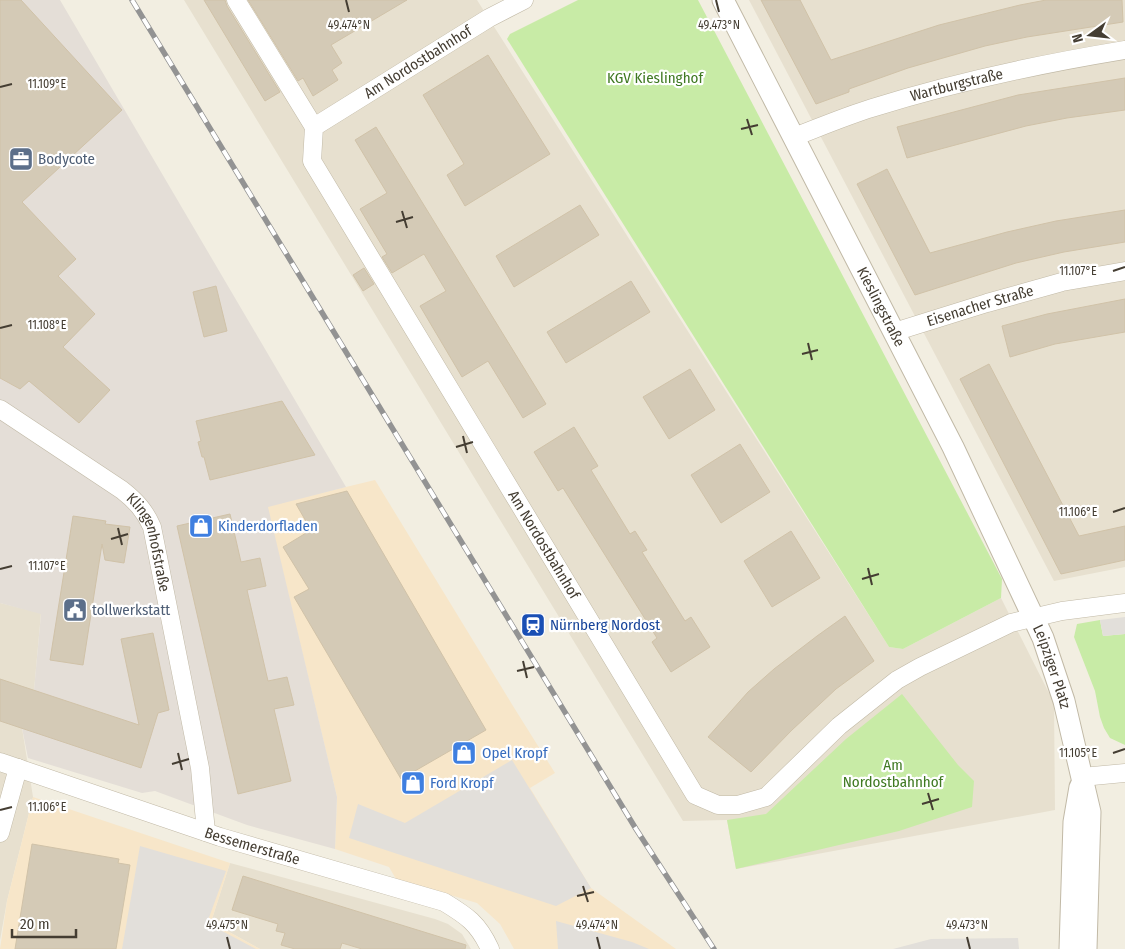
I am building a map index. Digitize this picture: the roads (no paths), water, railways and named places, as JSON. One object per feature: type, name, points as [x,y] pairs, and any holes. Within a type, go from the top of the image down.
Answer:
[{"type":"street","points":[[236,0],[314,127]]},
{"type":"street","name":"Am Nordostbahnhof","points":[[524,0],[489,18],[314,127],[312,160],[695,795],[718,805],[738,805],[766,797],[839,726],[897,680],[1011,623],[1033,617]]},
{"type":"street","name":"Kieslingstraße","points":[[723,0],[953,447],[1033,617]]},
{"type":"street","name":"Wartburgstraße","points":[[794,137],[870,108],[933,90],[1057,61],[1125,50]]},
{"type":"street","name":"Eisenacher Straße","points":[[894,332],[986,303],[1062,282],[1125,271]]},
{"type":"street","name":"Klingenhofstraße","points":[[0,409],[136,500],[146,514],[152,527],[200,768],[206,832]]},
{"type":"street","name":"Leipziger Platz","points":[[1086,949],[1090,812],[1074,737],[1060,686],[1033,617],[1062,611],[1125,603]]},
{"type":"street","name":"Bessemerstraße","points":[[0,762],[206,832],[444,902],[469,917],[484,936],[490,949]]},
{"type":"street","points":[[0,833],[18,768]]},
{"type":"street","points":[[1082,777],[1125,773]]},
{"type":"street","name":"Leipziger Platz","points":[[1070,949],[1074,822],[1082,777]]},
{"type":"railway","points":[[132,0],[636,829],[714,949]]},
{"type":"place","name":"Bodycote","points":[[21,159]]},
{"type":"place","name":"Kinderdorfladen","points":[[201,526]]},
{"type":"place","name":"tollwerkstatt","points":[[75,610]]},
{"type":"place","name":"Nürnberg Nordost","points":[[533,625]]},
{"type":"place","name":"Opel Kropf","points":[[464,753]]},
{"type":"place","name":"Ford Kropf","points":[[413,783]]},
{"type":"park label","name":"KGV Kieslinghof","points":[[655,78]]}]
